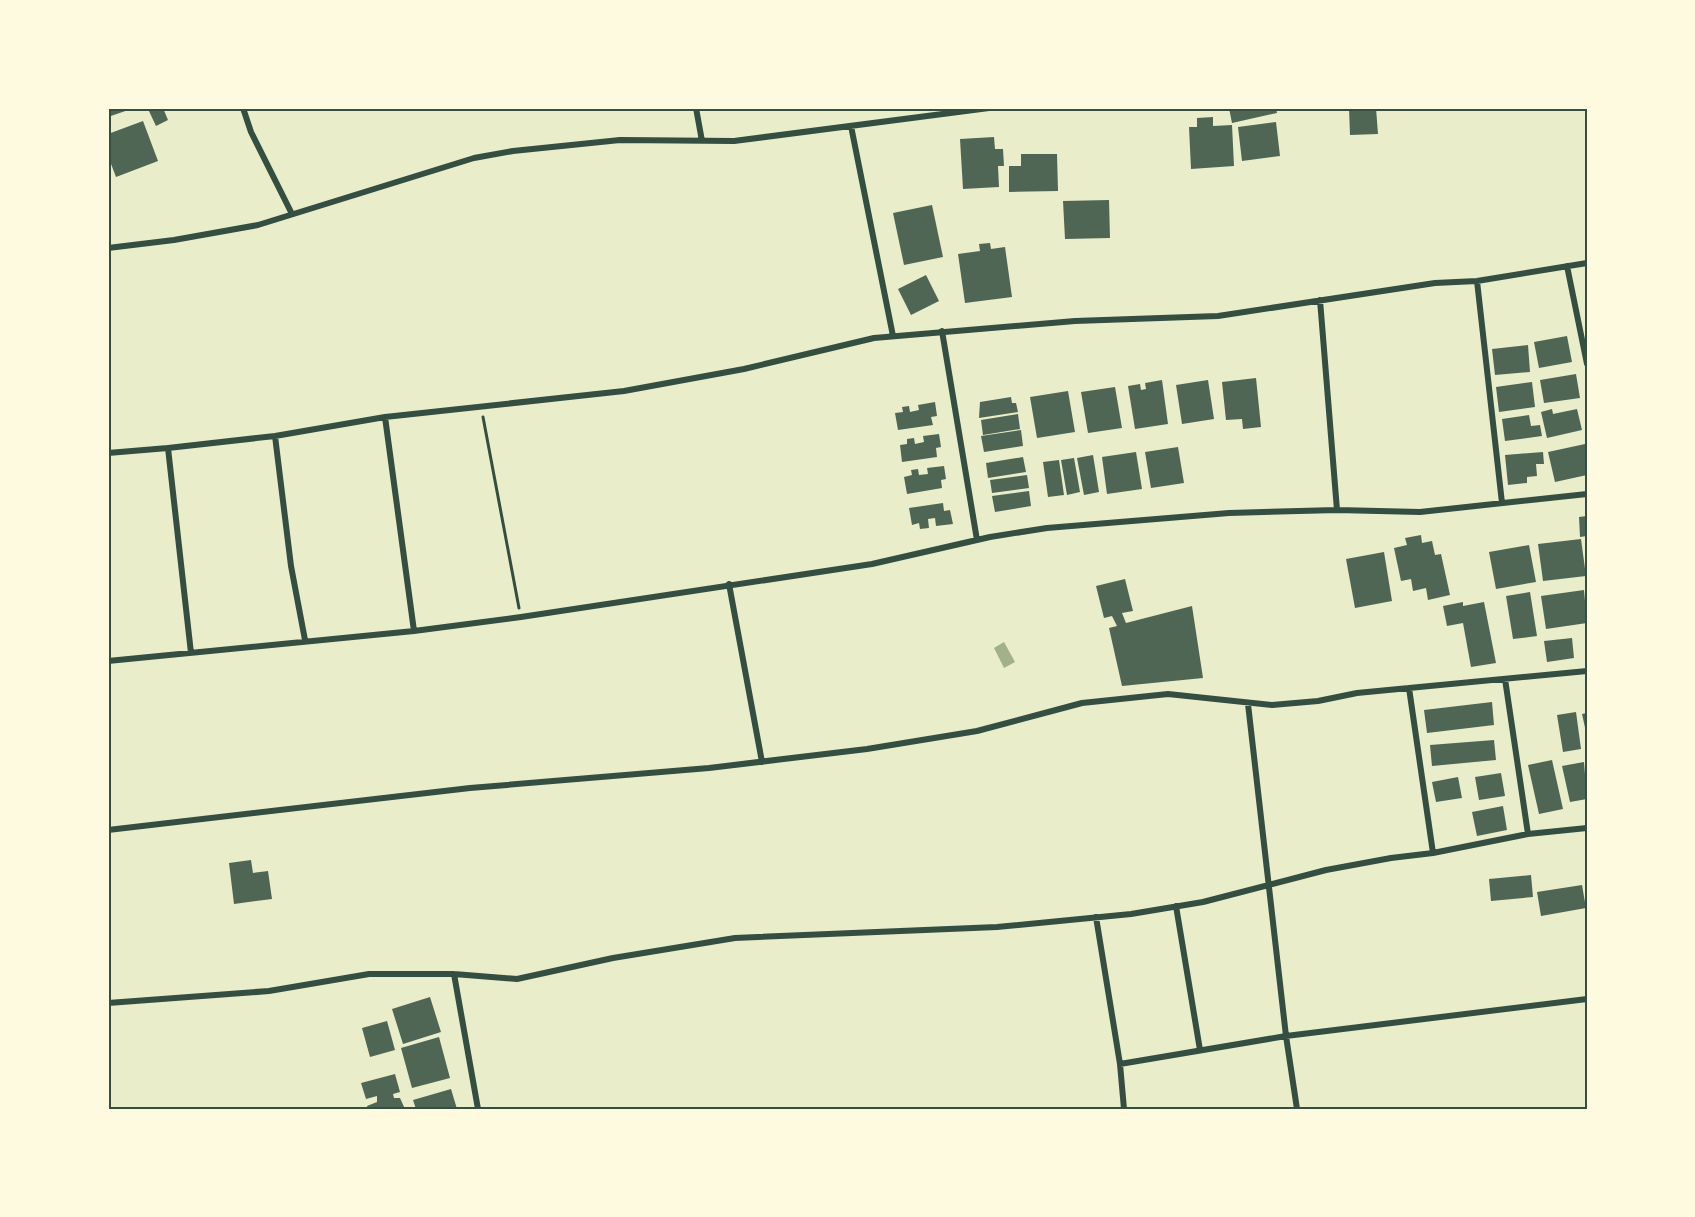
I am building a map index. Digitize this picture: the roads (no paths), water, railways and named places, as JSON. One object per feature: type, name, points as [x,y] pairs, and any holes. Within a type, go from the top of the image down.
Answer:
[{"type":"street","points":[[243,108],[251,132],[292,214]]},
{"type":"street","points":[[696,108],[702,141]]},
{"type":"street","points":[[108,248],[258,225],[474,158],[513,151],[620,140],[734,141],[988,108]]},
{"type":"street","points":[[851,126],[893,336]]},
{"type":"street","points":[[108,453],[275,435],[385,417],[624,391],[718,374],[893,336],[1076,321],[1218,316],[1435,283],[1477,281],[1587,263]]},
{"type":"street","points":[[1567,266],[1587,364]]},
{"type":"street","points":[[1477,281],[1502,503]]},
{"type":"street","points":[[1320,300],[1337,510]]},
{"type":"street","points":[[942,331],[977,540]]},
{"type":"street","points":[[385,417],[414,632]]},
{"type":"street","points":[[275,435],[291,566],[305,640]]},
{"type":"street","points":[[168,448],[191,652]]},
{"type":"street","points":[[108,661],[305,640],[414,632],[521,617],[872,564],[977,540],[1047,528],[1161,518],[1337,510],[1420,512],[1587,494]]},
{"type":"street","points":[[729,584],[762,762]]},
{"type":"street","points":[[108,830],[470,788],[762,762],[952,735],[1082,703],[1168,694],[1194,695],[1248,704],[1318,701],[1409,688],[1587,671]]},
{"type":"street","points":[[1505,679],[1528,834]]},
{"type":"street","points":[[1409,688],[1433,853]]},
{"type":"street","points":[[1248,704],[1286,1036],[1297,1109]]},
{"type":"street","points":[[108,1004],[269,991],[369,974],[454,974],[517,979],[613,958],[735,938],[997,927],[1096,917],[1176,906],[1369,862],[1433,853],[1528,834],[1587,828]]},
{"type":"street","points":[[1176,906],[1200,1050]]},
{"type":"street","points":[[1096,917],[1120,1064],[1124,1109]]},
{"type":"street","points":[[454,974],[478,1109]]},
{"type":"street","points":[[1120,1064],[1286,1036],[1587,999]]}]
